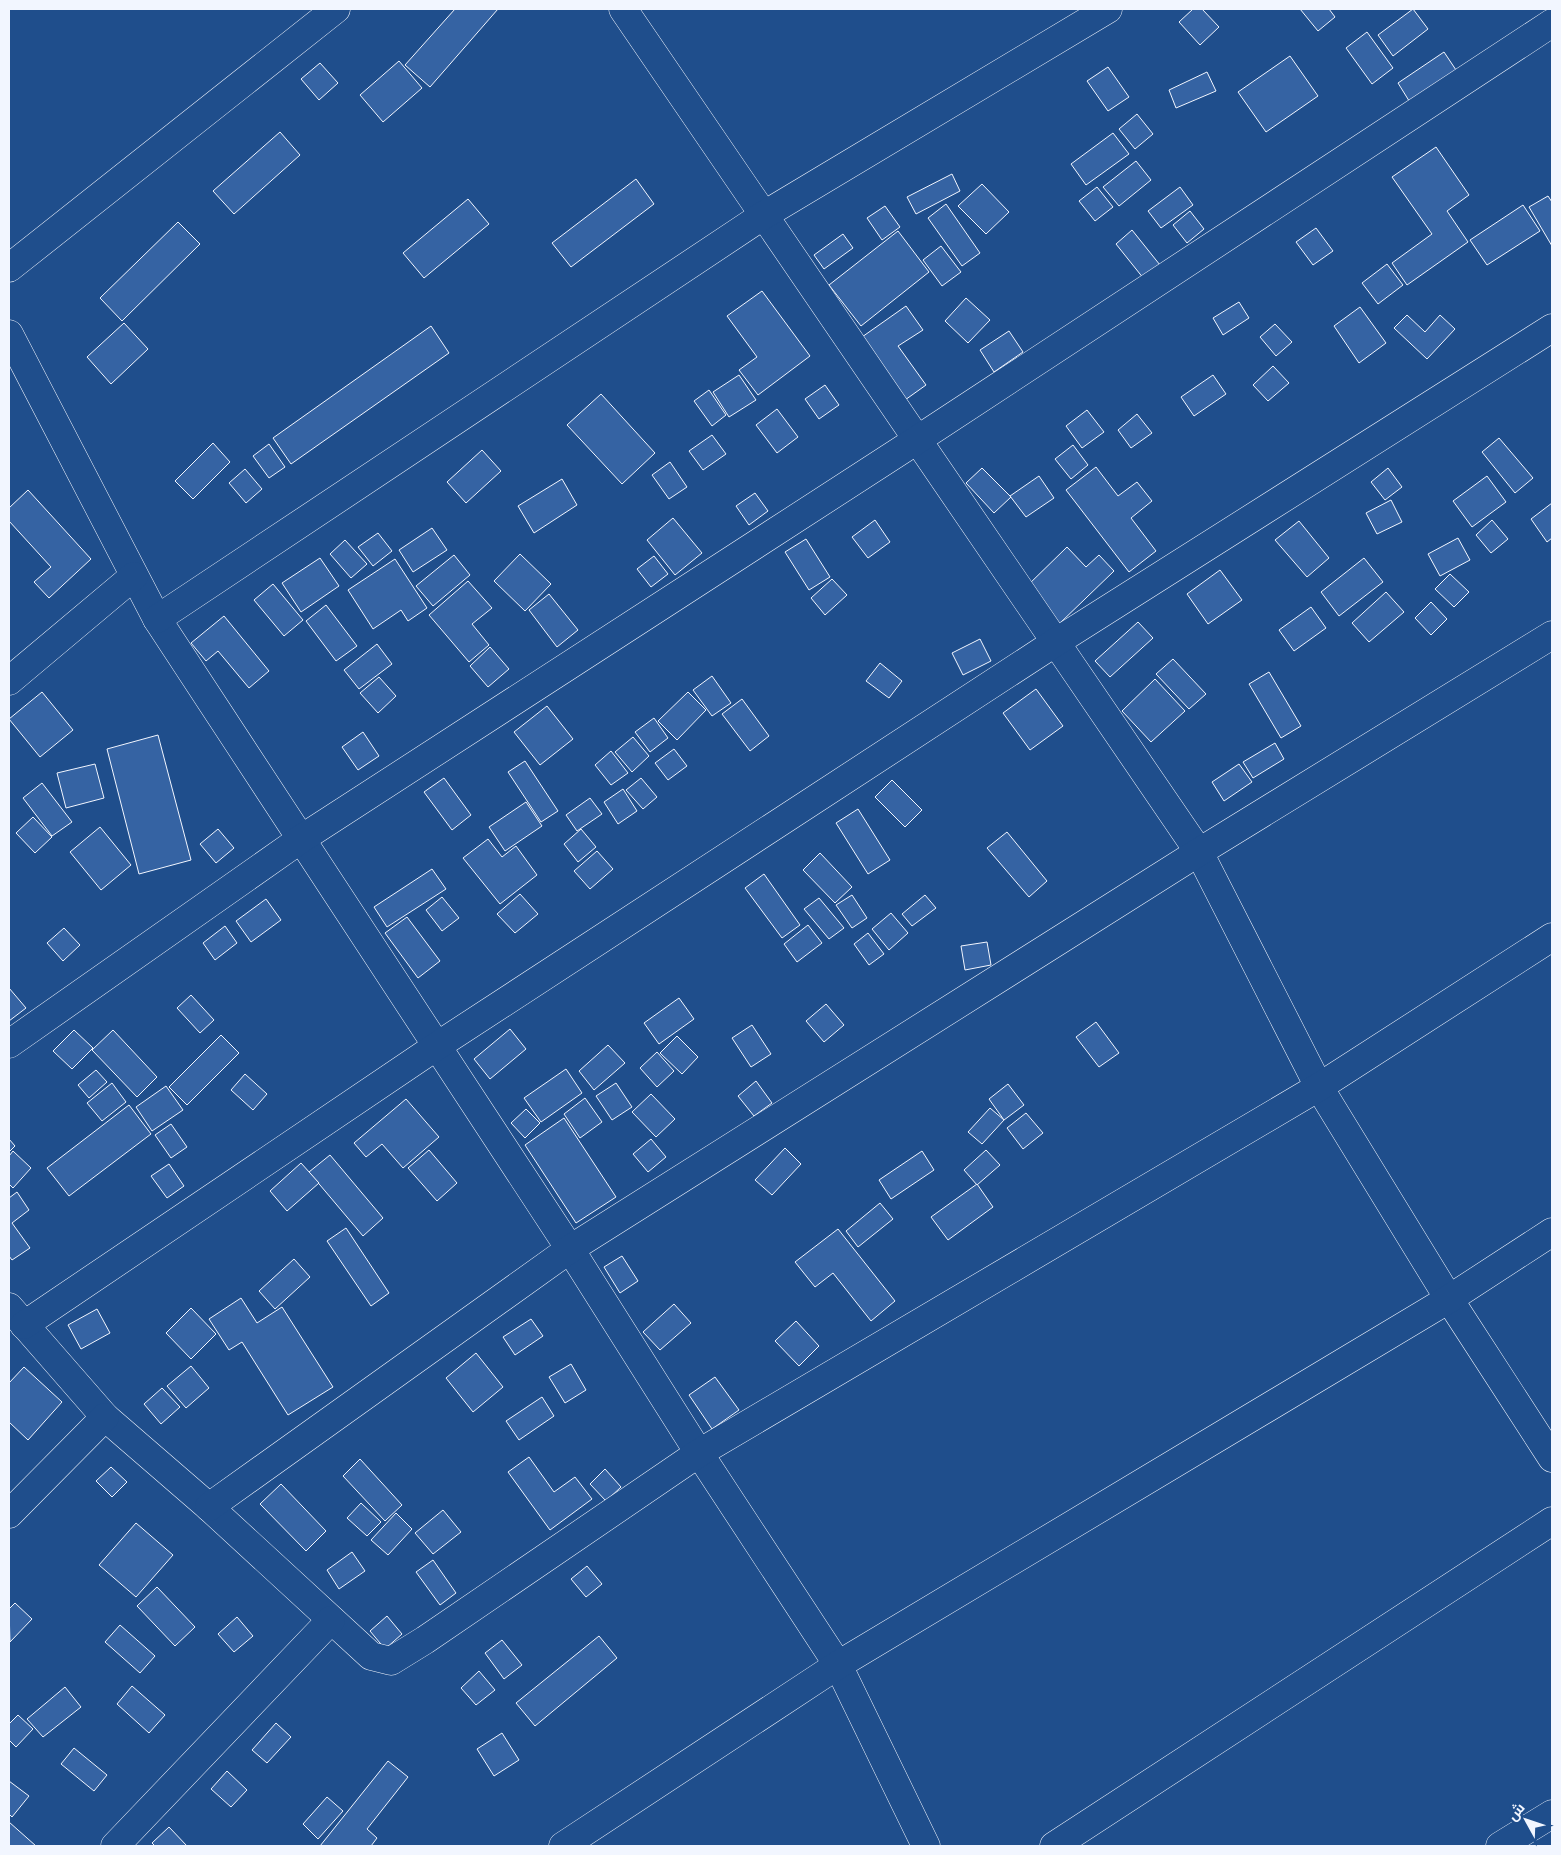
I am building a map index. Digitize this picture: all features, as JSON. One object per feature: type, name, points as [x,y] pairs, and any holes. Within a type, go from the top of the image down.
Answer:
[{"type":"street","points":[[9,268],[336,9]]},
{"type":"street","points":[[624,9],[1199,852],[1319,1087],[1449,1299],[1552,1458]]},
{"type":"street","points":[[157,619],[764,215],[1108,9]]},
{"type":"street","points":[[9,1044],[301,839],[917,440],[1546,23]]},
{"type":"street","points":[[1552,328],[1056,642],[437,1046],[17,1316],[105,1417],[209,1507],[371,1656],[391,1661],[425,1640],[699,1454],[1319,1087],[1552,937]]},
{"type":"street","points":[[9,334],[157,619],[570,1249],[699,1454],[838,1665],[926,1846]]},
{"type":"street","points":[[9,681],[134,576]]},
{"type":"street","points":[[209,1507],[570,1249],[1199,852],[1552,635]]},
{"type":"street","points":[[563,1846],[838,1665],[1449,1299],[1552,1232]]},
{"type":"street","points":[[9,1514],[105,1417]]},
{"type":"street","points":[[1054,1846],[1552,1521]]},
{"type":"street","points":[[115,1846],[332,1620]]},
{"type":"street","points":[[1500,1846],[1552,1814]]},
{"type":"building","points":[[455,9],[498,9],[430,87],[405,65]]},
{"type":"building","points":[[1193,9],[1202,9],[1219,27],[1200,45],[1179,22]]},
{"type":"building","points":[[1300,9],[1329,9],[1335,17],[1318,31]]},
{"type":"building","points":[[1413,9],[1428,29],[1393,56],[1378,35]]},
{"type":"building","points":[[1367,32],[1393,68],[1372,84],[1346,48]]},
{"type":"building","points":[[1444,52],[1458,73],[1411,104],[1398,83]]},
{"type":"building","points":[[1290,56],[1318,96],[1266,132],[1238,92]]},
{"type":"building","points":[[399,61],[422,88],[383,122],[360,95]]},
{"type":"building","points":[[320,63],[338,83],[319,100],[301,79]]},
{"type":"building","points":[[1108,67],[1129,97],[1108,111],[1087,81]]},
{"type":"building","points":[[1207,72],[1216,91],[1176,108],[1169,90]]},
{"type":"building","points":[[1137,114],[1153,134],[1135,149],[1119,129]]},
{"type":"building","points":[[280,132],[300,155],[234,214],[213,191]]},
{"type":"building","points":[[1113,133],[1129,154],[1086,185],[1071,164]]},
{"type":"building","points":[[1436,147],[1469,195],[1447,211],[1468,242],[1407,285],[1392,263],[1432,234],[1392,177]]},
{"type":"building","points":[[1136,161],[1151,180],[1119,206],[1103,187]]},
{"type":"building","points":[[952,174],[960,191],[916,214],[907,197]]},
{"type":"building","points":[[636,179],[654,204],[571,267],[552,243]]},
{"type":"building","points":[[982,184],[1009,212],[986,234],[958,206]]},
{"type":"building","points":[[1097,187],[1113,207],[1095,221],[1079,201]]},
{"type":"building","points":[[1180,187],[1193,205],[1161,228],[1148,211]]},
{"type":"building","points":[[1548,196],[1552,202],[1552,246],[1529,207]]},
{"type":"building","points":[[468,199],[489,224],[424,278],[403,253]]},
{"type":"building","points":[[946,204],[980,253],[962,266],[928,218]]},
{"type":"building","points":[[1523,205],[1540,231],[1487,265],[1470,240]]},
{"type":"building","points":[[885,206],[900,227],[882,240],[867,218]]},
{"type":"building","points":[[1190,211],[1204,229],[1187,243],[1173,225]]},
{"type":"building","points":[[178,222],[200,244],[122,321],[100,298]]},
{"type":"building","points":[[1316,228],[1333,251],[1313,265],[1296,242]]},
{"type":"building","points":[[1132,230],[1160,265],[1144,279],[1116,244]]},
{"type":"building","points":[[898,231],[929,272],[861,326],[829,285]]},
{"type":"building","points":[[843,234],[853,248],[824,269],[814,255]]},
{"type":"building","points":[[941,246],[961,272],[942,286],[923,260]]},
{"type":"building","points":[[1387,264],[1403,285],[1378,304],[1362,283]]},
{"type":"building","points":[[762,291],[810,356],[758,395],[739,370],[757,357],[727,316]]},
{"type":"building","points":[[966,298],[990,320],[968,343],[945,321]]},
{"type":"building","points":[[1239,302],[1249,318],[1223,335],[1213,318]]},
{"type":"building","points":[[906,306],[923,330],[898,346],[926,385],[905,400],[862,337]]},
{"type":"building","points":[[1360,307],[1386,343],[1359,363],[1334,326]]},
{"type":"building","points":[[1407,315],[1425,332],[1440,315],[1455,329],[1427,359],[1394,328]]},
{"type":"building","points":[[124,323],[148,349],[111,384],[87,357]]},
{"type":"building","points":[[1275,324],[1292,342],[1276,356],[1260,337]]},
{"type":"building","points":[[431,326],[449,353],[291,464],[273,438]]},
{"type":"building","points":[[1009,331],[1023,352],[994,372],[980,350]]},
{"type":"building","points":[[1273,366],[1289,383],[1268,401],[1253,385]]},
{"type":"building","points":[[739,375],[756,400],[729,417],[713,392]]},
{"type":"building","points":[[1213,375],[1226,394],[1194,416],[1181,397]]},
{"type":"building","points":[[825,385],[839,405],[819,419],[805,399]]},
{"type":"building","points":[[709,390],[726,415],[712,426],[694,401]]},
{"type":"building","points":[[601,394],[655,453],[622,484],[567,425]]},
{"type":"building","points":[[777,409],[798,437],[777,453],[756,425]]},
{"type":"building","points":[[1087,410],[1104,432],[1082,448],[1066,426]]},
{"type":"building","points":[[1137,414],[1152,433],[1131,448],[1118,430]]},
{"type":"building","points":[[712,435],[726,454],[703,470],[689,451]]},
{"type":"building","points":[[1499,438],[1533,478],[1515,493],[1482,452]]},
{"type":"building","points":[[213,443],[230,462],[193,499],[175,481]]},
{"type":"building","points":[[269,444],[285,467],[269,478],[253,456]]},
{"type":"building","points":[[1073,445],[1088,465],[1071,479],[1055,459]]},
{"type":"building","points":[[482,450],[501,471],[466,503],[447,482]]},
{"type":"building","points":[[670,462],[687,487],[669,499],[652,475]]},
{"type":"building","points":[[1096,467],[1118,496],[1137,482],[1152,501],[1131,518],[1156,551],[1129,572],[1066,490]]},
{"type":"building","points":[[982,468],[1011,497],[994,513],[966,483]]},
{"type":"building","points":[[1388,468],[1402,487],[1385,500],[1371,482]]},
{"type":"building","points":[[245,469],[262,489],[246,503],[229,483]]},
{"type":"building","points":[[1039,476],[1054,498],[1026,517],[1010,496]]},
{"type":"building","points":[[1487,476],[1506,502],[1472,527],[1453,501]]},
{"type":"building","points":[[562,479],[577,505],[534,533],[518,506]]},
{"type":"building","points":[[28,490],[91,559],[49,598],[34,582],[51,567],[9,521],[9,508]]},
{"type":"building","points":[[755,493],[768,511],[749,525],[736,506]]},
{"type":"building","points":[[1391,500],[1402,522],[1377,534],[1366,513]]},
{"type":"building","points":[[1552,503],[1552,538],[1547,542],[1531,519]]},
{"type":"building","points":[[673,518],[702,553],[675,575],[647,540]]},
{"type":"building","points":[[875,520],[890,542],[868,558],[852,537]]},
{"type":"building","points":[[1492,520],[1508,539],[1491,553],[1476,535]]},
{"type":"building","points":[[1299,521],[1329,558],[1307,577],[1275,540]]},
{"type":"building","points":[[432,528],[447,550],[413,572],[399,550]]},
{"type":"building","points":[[378,533],[392,551],[373,566],[358,547]]},
{"type":"building","points":[[1458,538],[1470,560],[1440,576],[1428,554]]},
{"type":"building","points":[[806,539],[830,577],[809,590],[785,552]]},
{"type":"building","points":[[345,540],[367,564],[351,578],[330,554]]},
{"type":"building","points":[[1067,547],[1086,567],[1099,555],[1114,571],[1058,625],[1024,589]]},
{"type":"building","points":[[520,554],[551,584],[525,611],[494,581]]},
{"type":"building","points":[[454,555],[470,575],[433,606],[416,586]]},
{"type":"building","points":[[654,556],[668,574],[651,587],[637,569]]},
{"type":"building","points":[[320,558],[339,586],[301,612],[282,583]]},
{"type":"building","points":[[1364,558],[1383,582],[1339,616],[1321,592]]},
{"type":"building","points":[[395,559],[427,608],[408,621],[401,610],[373,629],[348,590]]},
{"type":"building","points":[[1220,570],[1242,600],[1208,624],[1187,594]]},
{"type":"building","points":[[1450,574],[1469,592],[1454,607],[1435,589]]},
{"type":"building","points":[[832,579],[847,595],[825,615],[811,598]]},
{"type":"building","points":[[468,581],[492,608],[472,624],[489,645],[469,662],[429,615]]},
{"type":"building","points":[[273,584],[303,620],[284,636],[254,600]]},
{"type":"building","points":[[1386,592],[1404,612],[1369,642],[1352,623]]},
{"type":"building","points":[[549,594],[578,630],[557,647],[529,610]]},
{"type":"building","points":[[1431,602],[1447,619],[1431,635],[1415,618]]},
{"type":"building","points":[[326,605],[357,646],[336,661],[306,621]]},
{"type":"building","points":[[1311,607],[1326,628],[1294,651],[1279,630]]},
{"type":"building","points":[[224,616],[269,671],[249,688],[218,651],[206,661],[191,643]]},
{"type":"building","points":[[1138,622],[1153,638],[1110,677],[1095,661]]},
{"type":"building","points":[[980,639],[991,661],[963,675],[952,653]]},
{"type":"building","points":[[377,644],[392,664],[359,689],[344,670]]},
{"type":"building","points":[[490,647],[509,669],[488,687],[470,666]]},
{"type":"building","points":[[1173,659],[1206,694],[1189,709],[1156,674]]},
{"type":"building","points":[[880,663],[902,681],[889,698],[866,681]]},
{"type":"building","points":[[1269,672],[1301,726],[1281,738],[1249,684]]},
{"type":"building","points":[[712,676],[731,703],[712,716],[693,690]]},
{"type":"building","points":[[379,677],[396,696],[378,713],[360,693]]},
{"type":"building","points":[[1155,679],[1185,711],[1151,742],[1122,711]]},
{"type":"building","points":[[1036,689],[1063,726],[1030,750],[1003,713]]},
{"type":"building","points":[[42,692],[73,730],[40,757],[9,719]]},
{"type":"building","points":[[688,692],[706,710],[677,740],[658,721]]},
{"type":"building","points":[[742,699],[769,736],[750,751],[722,714]]},
{"type":"building","points":[[547,706],[573,739],[540,765],[514,732]]},
{"type":"building","points":[[654,718],[668,738],[650,752],[635,732]]},
{"type":"building","points":[[363,732],[379,756],[358,770],[342,747]]},
{"type":"building","points":[[158,735],[191,860],[139,874],[107,749]]},
{"type":"building","points":[[633,737],[649,756],[632,772],[615,752]]},
{"type":"building","points":[[1275,743],[1284,759],[1253,778],[1243,762]]},
{"type":"building","points":[[674,749],[687,766],[668,780],[655,763]]},
{"type":"building","points":[[611,751],[628,773],[611,785],[595,765]]},
{"type":"building","points":[[525,761],[558,811],[541,822],[508,772]]},
{"type":"building","points":[[95,764],[104,798],[66,808],[57,773]]},
{"type":"building","points":[[1239,764],[1252,782],[1224,801],[1212,782]]},
{"type":"building","points":[[444,778],[471,815],[452,830],[424,792]]},
{"type":"building","points":[[641,778],[657,797],[643,809],[626,790]]},
{"type":"building","points":[[892,780],[922,810],[905,827],[875,797]]},
{"type":"building","points":[[42,783],[72,822],[52,836],[23,798]]},
{"type":"building","points":[[623,789],[637,811],[618,824],[604,802]]},
{"type":"building","points":[[590,798],[602,814],[577,831],[566,815]]},
{"type":"building","points":[[526,802],[542,826],[505,851],[489,827]]},
{"type":"building","points":[[858,809],[890,860],[868,874],[836,823]]},
{"type":"building","points":[[33,817],[52,837],[35,853],[16,833]]},
{"type":"building","points":[[100,827],[131,865],[101,890],[70,852]]},
{"type":"building","points":[[218,829],[234,848],[216,863],[200,844]]},
{"type":"building","points":[[581,829],[596,847],[578,862],[564,844]]},
{"type":"building","points":[[1007,832],[1047,881],[1029,897],[987,848]]},
{"type":"building","points":[[488,839],[502,857],[516,846],[537,875],[500,904],[463,858]]},
{"type":"building","points":[[597,851],[613,869],[590,889],[574,871]]},
{"type":"building","points":[[820,853],[852,887],[835,903],[803,870]]},
{"type":"building","points":[[432,869],[446,889],[387,927],[374,907]]},
{"type":"building","points":[[764,874],[800,925],[782,938],[745,888]]},
{"type":"building","points":[[520,894],[538,914],[515,933],[497,914]]},
{"type":"building","points":[[852,895],[867,918],[852,928],[836,905]]},
{"type":"building","points":[[925,895],[936,908],[912,926],[902,914]]},
{"type":"building","points":[[442,897],[459,918],[442,931],[426,910]]},
{"type":"building","points":[[819,898],[844,928],[829,939],[804,909]]},
{"type":"building","points":[[266,899],[281,920],[251,942],[236,921]]},
{"type":"building","points":[[891,913],[908,933],[889,950],[872,929]]},
{"type":"building","points":[[407,917],[440,961],[418,978],[385,933]]},
{"type":"building","points":[[808,925],[822,943],[797,962],[784,944]]},
{"type":"building","points":[[225,926],[237,943],[215,960],[203,943]]},
{"type":"building","points":[[64,928],[80,945],[63,961],[47,943]]},
{"type":"building","points":[[868,933],[884,954],[869,965],[854,944]]},
{"type":"building","points":[[987,942],[991,965],[965,970],[961,946]]},
{"type":"building","points":[[9,988],[26,1008],[9,1021]]},
{"type":"building","points":[[191,995],[214,1020],[200,1033],[177,1008]]},
{"type":"building","points":[[679,998],[694,1019],[659,1044],[644,1023]]},
{"type":"building","points":[[826,1004],[844,1025],[824,1042],[806,1021]]},
{"type":"building","points":[[1096,1022],[1119,1053],[1099,1067],[1076,1037]]},
{"type":"building","points":[[752,1025],[771,1054],[751,1067],[732,1038]]},
{"type":"building","points":[[510,1029],[526,1049],[490,1079],[474,1059]]},
{"type":"building","points":[[74,1030],[93,1048],[72,1069],[53,1051]]},
{"type":"building","points":[[113,1030],[157,1077],[137,1097],[92,1050]]},
{"type":"building","points":[[221,1035],[239,1053],[187,1105],[169,1087]]},
{"type":"building","points":[[677,1036],[698,1057],[682,1074],[660,1053]]},
{"type":"building","points":[[608,1045],[625,1063],[594,1090],[579,1071]]},
{"type":"building","points":[[657,1052],[674,1071],[657,1087],[640,1068]]},
{"type":"building","points":[[566,1069],[582,1093],[541,1122],[524,1098]]},
{"type":"building","points":[[96,1070],[107,1082],[89,1098],[78,1085]]},
{"type":"building","points":[[245,1074],[267,1094],[253,1110],[231,1090]]},
{"type":"building","points":[[756,1081],[772,1103],[754,1116],[738,1096]]},
{"type":"building","points":[[112,1083],[126,1102],[102,1121],[87,1103]]},
{"type":"building","points":[[616,1083],[632,1107],[612,1120],[596,1096]]},
{"type":"building","points":[[1008,1084],[1024,1105],[1004,1120],[989,1099]]},
{"type":"building","points":[[166,1086],[183,1110],[152,1131],[136,1107]]},
{"type":"building","points":[[651,1094],[675,1119],[656,1137],[632,1112]]},
{"type":"building","points":[[585,1098],[602,1122],[580,1138],[564,1114]]},
{"type":"building","points":[[406,1099],[439,1137],[403,1168],[382,1144],[366,1157],[354,1143]]},
{"type":"building","points":[[129,1105],[151,1134],[69,1196],[47,1168]]},
{"type":"building","points":[[990,1108],[1004,1120],[982,1144],[968,1132]]},
{"type":"building","points":[[526,1109],[540,1123],[525,1138],[511,1123]]},
{"type":"building","points":[[1026,1113],[1043,1133],[1023,1149],[1007,1128]]},
{"type":"building","points":[[564,1118],[616,1197],[576,1223],[525,1145]]},
{"type":"building","points":[[171,1124],[187,1147],[171,1158],[155,1135]]},
{"type":"building","points":[[9,1139],[15,1146],[9,1152]]},
{"type":"building","points":[[651,1139],[666,1157],[648,1172],[633,1154]]},
{"type":"building","points":[[785,1148],[801,1164],[772,1195],[755,1180]]},
{"type":"building","points":[[429,1150],[457,1183],[437,1201],[408,1168]]},
{"type":"building","points":[[986,1150],[1000,1165],[977,1185],[964,1170]]},
{"type":"building","points":[[13,1151],[31,1168],[13,1188],[9,1184],[9,1156]]},
{"type":"building","points":[[922,1151],[934,1170],[891,1199],[879,1180]]},
{"type":"building","points":[[330,1155],[383,1218],[363,1236],[309,1172]]},
{"type":"building","points":[[301,1163],[319,1183],[287,1211],[270,1191]]},
{"type":"building","points":[[169,1164],[184,1186],[167,1198],[151,1176]]},
{"type":"building","points":[[977,1184],[993,1207],[948,1240],[931,1217]]},
{"type":"building","points":[[17,1192],[29,1210],[12,1223],[30,1248],[12,1260],[9,1256],[9,1198]]},
{"type":"building","points":[[880,1203],[893,1219],[858,1247],[846,1231]]},
{"type":"building","points":[[346,1228],[389,1293],[371,1306],[327,1241]]},
{"type":"building","points":[[838,1229],[895,1301],[871,1321],[833,1273],[815,1287],[795,1262]]},
{"type":"building","points":[[622,1256],[638,1281],[620,1293],[604,1267]]},
{"type":"building","points":[[294,1259],[310,1277],[275,1309],[259,1291]]},
{"type":"building","points":[[241,1298],[257,1323],[282,1307],[333,1387],[288,1415],[242,1342],[229,1350],[209,1319]]},
{"type":"building","points":[[674,1304],[691,1323],[660,1350],[643,1332]]},
{"type":"building","points":[[191,1308],[216,1334],[191,1359],[166,1333]]},
{"type":"building","points":[[97,1309],[110,1333],[81,1349],[68,1325]]},
{"type":"building","points":[[531,1319],[543,1336],[515,1355],[503,1337]]},
{"type":"building","points":[[796,1321],[819,1346],[799,1366],[775,1341]]},
{"type":"building","points":[[476,1353],[503,1387],[473,1412],[446,1378]]},
{"type":"building","points":[[571,1364],[586,1390],[565,1403],[549,1377]]},
{"type":"building","points":[[191,1366],[209,1388],[186,1408],[167,1386]]},
{"type":"building","points":[[24,1367],[62,1402],[28,1440],[9,1422],[9,1383]]},
{"type":"building","points":[[715,1377],[739,1410],[712,1429],[689,1395]]},
{"type":"building","points":[[162,1388],[180,1407],[161,1424],[144,1404]]},
{"type":"building","points":[[542,1397],[554,1416],[519,1440],[506,1421]]},
{"type":"building","points":[[529,1457],[554,1492],[575,1477],[592,1499],[550,1530],[508,1472]]},
{"type":"building","points":[[360,1459],[402,1505],[385,1521],[343,1476]]},
{"type":"building","points":[[111,1467],[127,1482],[112,1497],[96,1481]]},
{"type":"building","points":[[605,1469],[621,1487],[606,1501],[590,1484]]},
{"type":"building","points":[[281,1484],[326,1531],[306,1551],[260,1504]]},
{"type":"building","points":[[361,1503],[381,1522],[367,1536],[347,1518]]},
{"type":"building","points":[[443,1510],[461,1532],[433,1554],[415,1533]]},
{"type":"building","points":[[396,1513],[412,1529],[388,1555],[371,1540]]},
{"type":"building","points":[[136,1523],[173,1555],[136,1597],[99,1565]]},
{"type":"building","points":[[352,1552],[365,1571],[339,1589],[327,1570]]},
{"type":"building","points":[[433,1560],[456,1593],[440,1605],[416,1572]]},
{"type":"building","points":[[587,1566],[602,1584],[586,1597],[571,1579]]},
{"type":"building","points":[[157,1587],[195,1627],[175,1646],[137,1606]]},
{"type":"building","points":[[15,1603],[32,1619],[10,1642],[9,1609]]},
{"type":"building","points":[[387,1616],[402,1634],[385,1649],[370,1631]]},
{"type":"building","points":[[237,1617],[253,1636],[234,1652],[218,1634]]},
{"type":"building","points":[[120,1625],[155,1656],[140,1673],[105,1642]]},
{"type":"building","points":[[599,1636],[617,1658],[535,1726],[516,1703]]},
{"type":"building","points":[[502,1640],[522,1665],[504,1679],[485,1653]]},
{"type":"building","points":[[479,1671],[495,1690],[476,1705],[461,1688]]},
{"type":"building","points":[[132,1686],[165,1715],[149,1733],[117,1704]]},
{"type":"building","points":[[65,1687],[81,1707],[43,1737],[27,1719]]},
{"type":"building","points":[[18,1715],[33,1729],[16,1747],[9,1740],[9,1724]]},
{"type":"building","points":[[276,1723],[291,1737],[267,1763],[252,1750]]},
{"type":"building","points":[[502,1733],[519,1760],[494,1776],[477,1749]]},
{"type":"building","points":[[74,1748],[107,1775],[94,1791],[61,1764]]},
{"type":"building","points":[[388,1761],[408,1777],[367,1829],[377,1838],[371,1846],[320,1846]]},
{"type":"building","points":[[227,1771],[247,1790],[231,1807],[211,1789]]},
{"type":"building","points":[[9,1781],[29,1796],[12,1817],[9,1814]]},
{"type":"building","points":[[327,1797],[343,1811],[318,1839],[303,1824]]},
{"type":"building","points":[[9,1822],[36,1846],[9,1846]]},
{"type":"building","points":[[169,1827],[187,1846],[155,1846],[152,1843]]}]
